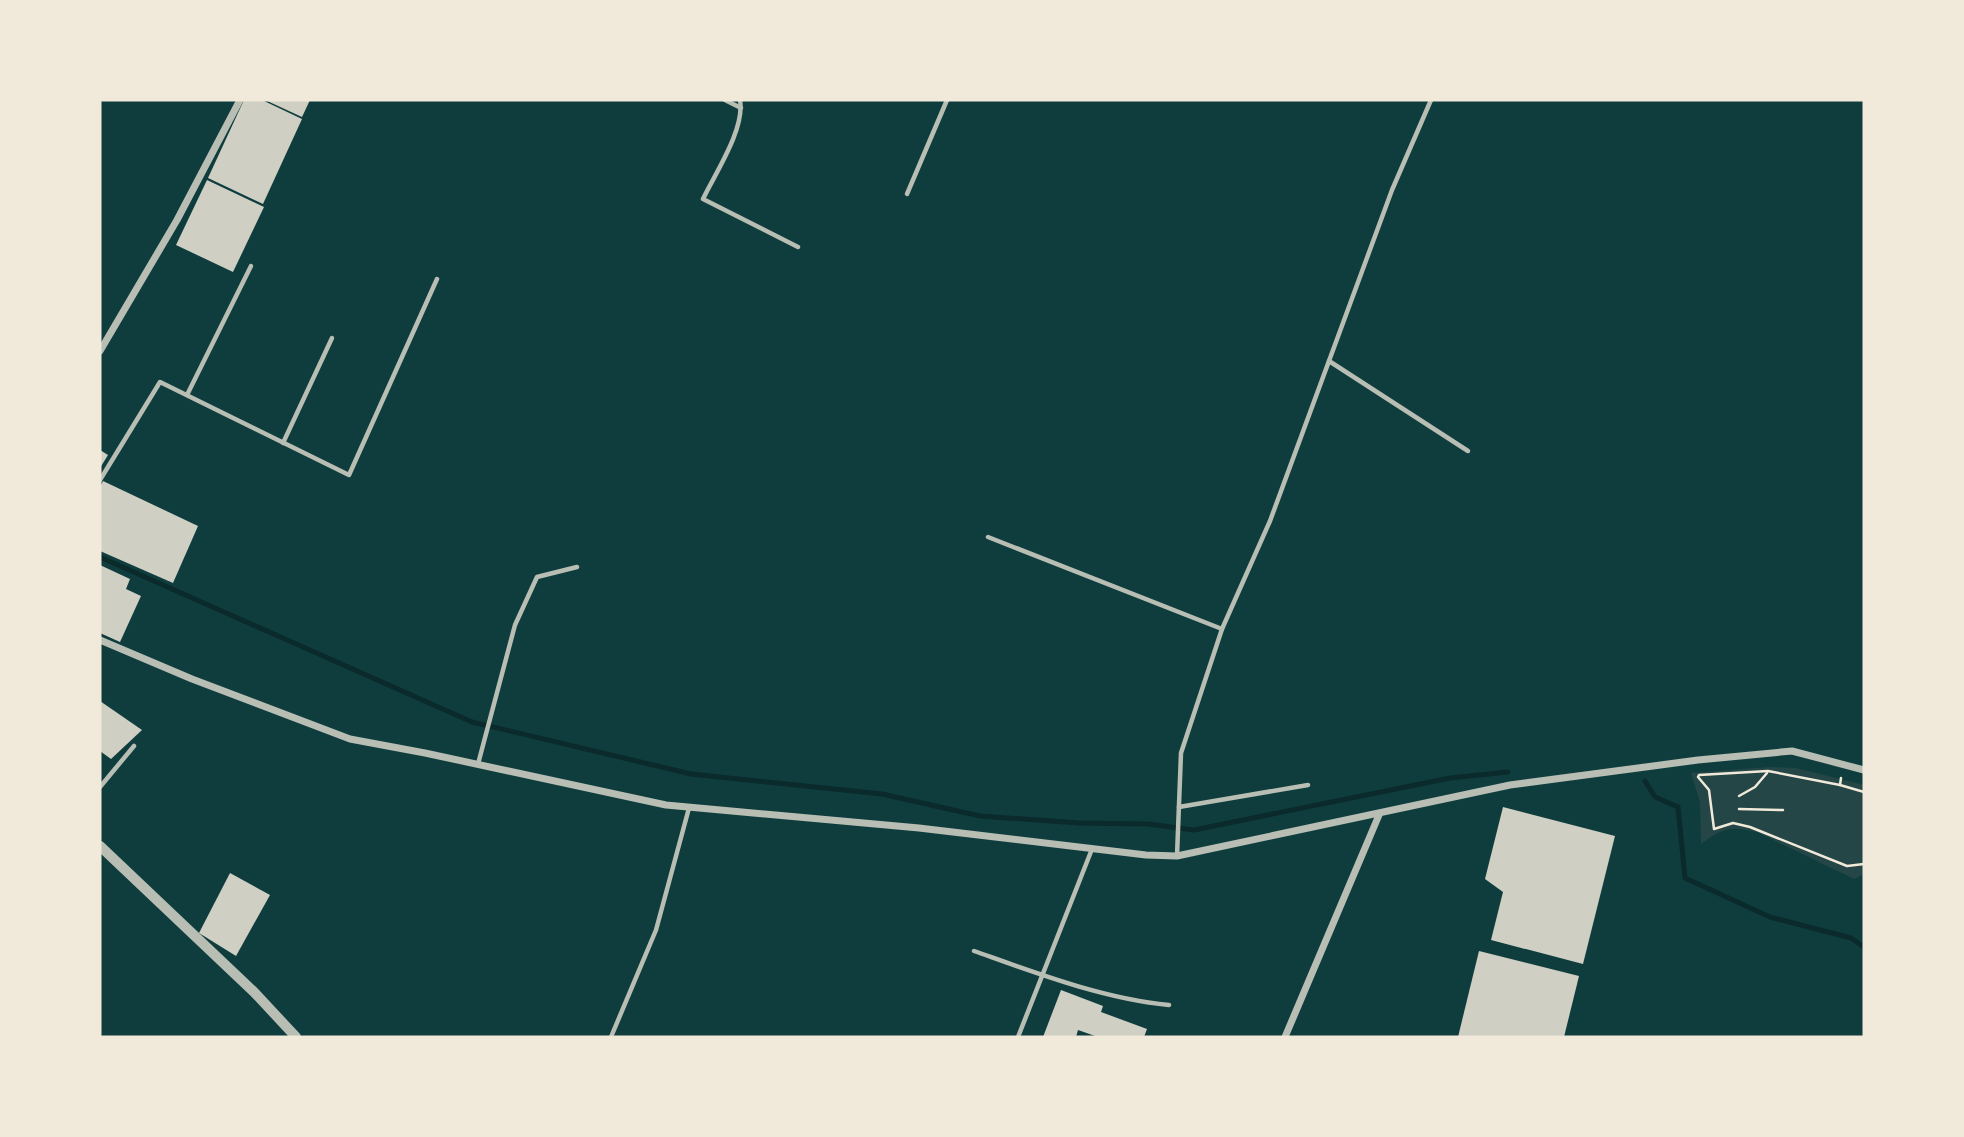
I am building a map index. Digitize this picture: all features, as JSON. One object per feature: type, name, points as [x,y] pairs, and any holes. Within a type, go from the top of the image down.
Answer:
[{"type":"street","points":[[100,351],[177,220],[240,100]]},
{"type":"street","points":[[100,640],[192,679],[350,739],[666,805],[919,828],[1093,849],[1177,856],[1510,785],[1760,753],[1792,751],[1864,770]]},
{"type":"street","points":[[1285,1037],[1379,815]]},
{"type":"street","points":[[100,846],[254,992],[296,1037]]},
{"type":"lane","points":[[725,100],[742,108]]},
{"type":"lane","points":[[740,100],[742,108],[737,130],[703,199],[797,247]]},
{"type":"lane","points":[[907,194],[947,100]]},
{"type":"lane","points":[[1177,856],[1181,753],[1222,629],[1270,521],[1392,190],[1431,100]]},
{"type":"lane","points":[[187,395],[251,266]]},
{"type":"lane","points":[[100,480],[160,382],[349,475],[437,279]]},
{"type":"lane","points":[[282,443],[332,338]]},
{"type":"lane","points":[[1329,361],[1468,451]]},
{"type":"lane","points":[[988,537],[1222,629]]},
{"type":"lane","points":[[478,764],[515,625],[537,577],[577,567]]},
{"type":"lane","points":[[100,787],[134,746]]},
{"type":"lane","points":[[1179,807],[1308,785]]},
{"type":"lane","points":[[611,1037],[656,930],[689,807]]},
{"type":"lane","points":[[1018,1037],[1093,849]]},
{"type":"lane","points":[[974,951],[1041,975],[1147,1003],[1169,1005]]},
{"type":"path","points":[[1739,796],[1755,787],[1770,767]]},
{"type":"path","points":[[1864,792],[1768,771],[1698,776],[1709,790],[1714,829],[1732,823],[1750,827],[1847,866],[1864,864]]},
{"type":"path","points":[[1840,785],[1841,779]]},
{"type":"path","points":[[1739,809],[1783,810]]},
{"type":"shaded area","points":[[1770,767],[1796,768],[1864,785],[1864,874],[1854,879],[1748,830],[1728,829],[1701,844],[1700,802],[1691,773]]},
{"type":"building","points":[[244,100],[262,100],[302,119],[263,204],[208,178]]},
{"type":"building","points":[[265,100],[310,100],[302,117]]},
{"type":"building","points":[[207,180],[264,207],[233,272],[176,245]]},
{"type":"building","points":[[100,450],[108,455],[100,468]]},
{"type":"building","points":[[103,481],[198,526],[173,583],[100,551],[100,487]]},
{"type":"building","points":[[100,565],[130,579],[126,589],[141,596],[120,642],[100,633]]},
{"type":"building","points":[[100,701],[142,730],[111,759],[100,751]]},
{"type":"building","points":[[1503,807],[1615,836],[1583,964],[1491,940],[1503,892],[1485,879]]},
{"type":"building","points":[[230,873],[270,895],[236,956],[199,933]]},
{"type":"building","points":[[1479,951],[1579,976],[1564,1037],[1458,1037]]},
{"type":"building","points":[[1061,990],[1103,1006],[1101,1012],[1147,1029],[1144,1037],[1098,1037],[1078,1030],[1076,1037],[1043,1037]]},
{"type":"waterway","points":[[100,557],[472,722],[691,774],[882,794],[980,816],[1079,823],[1148,824],[1194,830],[1450,778],[1508,772]]},
{"type":"waterway","points":[[1645,781],[1655,797],[1678,807],[1685,878],[1770,917],[1851,938],[1864,947]]}]
